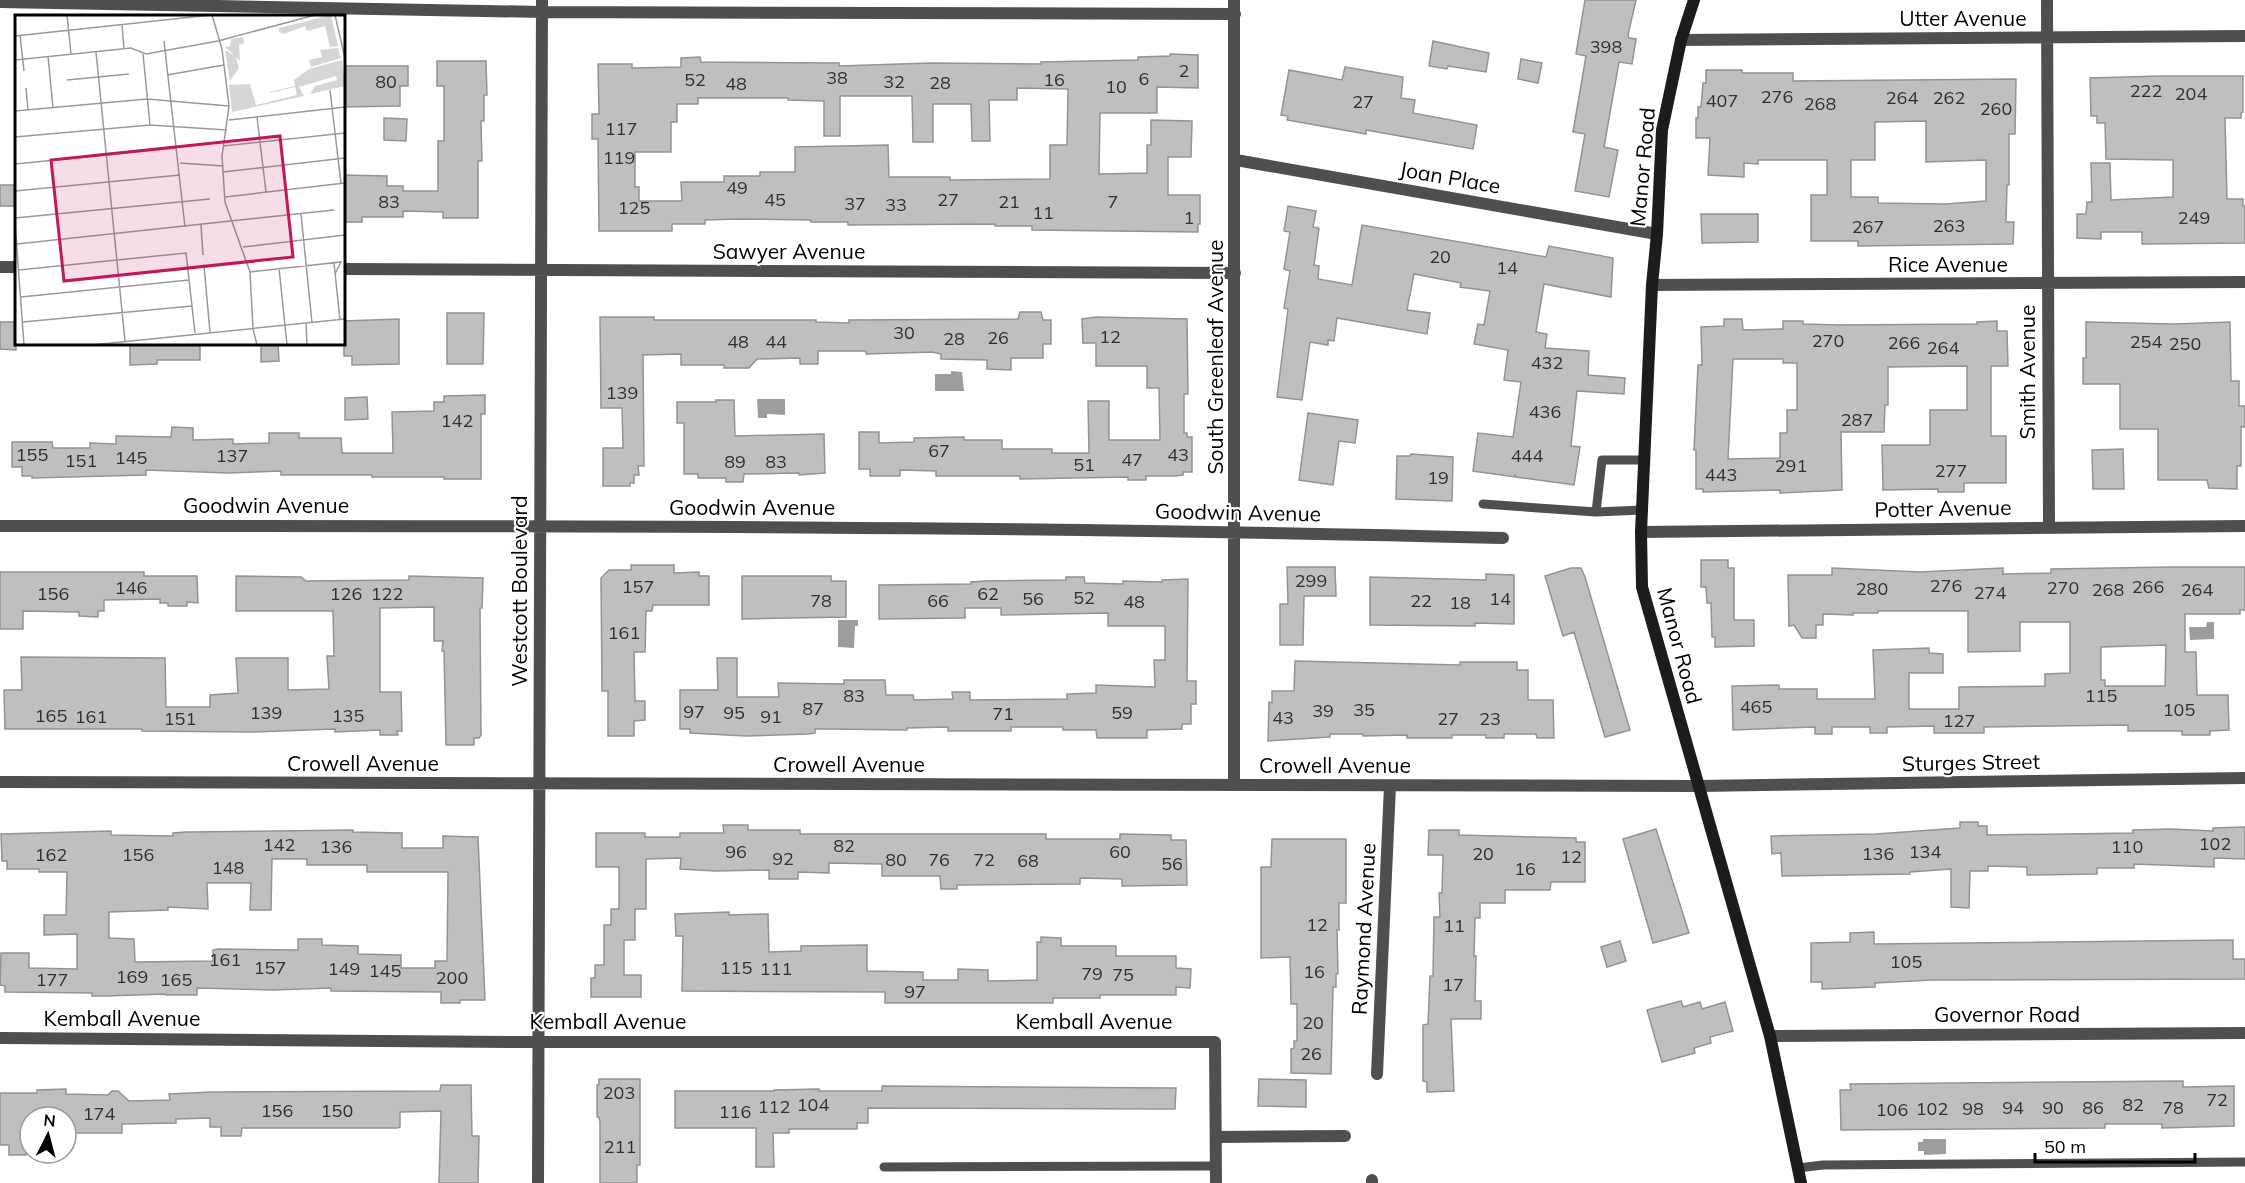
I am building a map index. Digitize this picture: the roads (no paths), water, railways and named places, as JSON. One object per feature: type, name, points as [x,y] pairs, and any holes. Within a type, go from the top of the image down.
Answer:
[{"type":"street","name":"South Greenleaf Avenue","points":[[1234,0],[1236,160],[1234,785]]},
{"type":"street","name":"Manor Road","points":[[1694,0],[1681,40],[1662,130],[1644,460],[1641,532],[1642,587],[1770,1036],[1801,1183]]},
{"type":"street","name":"Smith Avenue","points":[[2047,0],[2049,528]]},
{"type":"street","points":[[0,2],[1235,15]]},
{"type":"street","name":"Westcott Boulevard","points":[[538,1183],[542,6]]},
{"type":"street","name":"Utter Avenue","points":[[1681,40],[2245,36]]},
{"type":"street","name":"Joan Place","points":[[1236,160],[1657,234]]},
{"type":"street","name":"Sawyer Avenue","points":[[345,269],[1235,273]]},
{"type":"street","name":"Rice Avenue","points":[[1652,285],[2245,282]]},
{"type":"street","name":"Goodwin Avenue","points":[[0,526],[540,526],[1235,531],[1503,538]]},
{"type":"street","name":"Potter Avenue","points":[[1641,532],[2245,526]]},
{"type":"street","name":"Sturges Street","points":[[1698,786],[2245,778]]},
{"type":"street","name":"Crowell Avenue","points":[[0,782],[1698,786]]},
{"type":"street","name":"Raymond Avenue","points":[[1377,1074],[1390,786]]},
{"type":"street","name":"Governor Road","points":[[1770,1036],[2245,1033]]},
{"type":"street","name":"Kemball Avenue","points":[[0,1038],[538,1042],[1215,1042],[1217,1137]]},
{"type":"street","points":[[1216,1183],[1217,1137],[1346,1136]]},
{"type":"lane","points":[[1596,512],[1602,460],[1644,460]]},
{"type":"lane","points":[[1483,504],[1596,512],[1642,510]]},
{"type":"lane","points":[[1798,1168],[1823,1165],[2245,1162]]},
{"type":"lane","points":[[884,1167],[1216,1167]]}]
